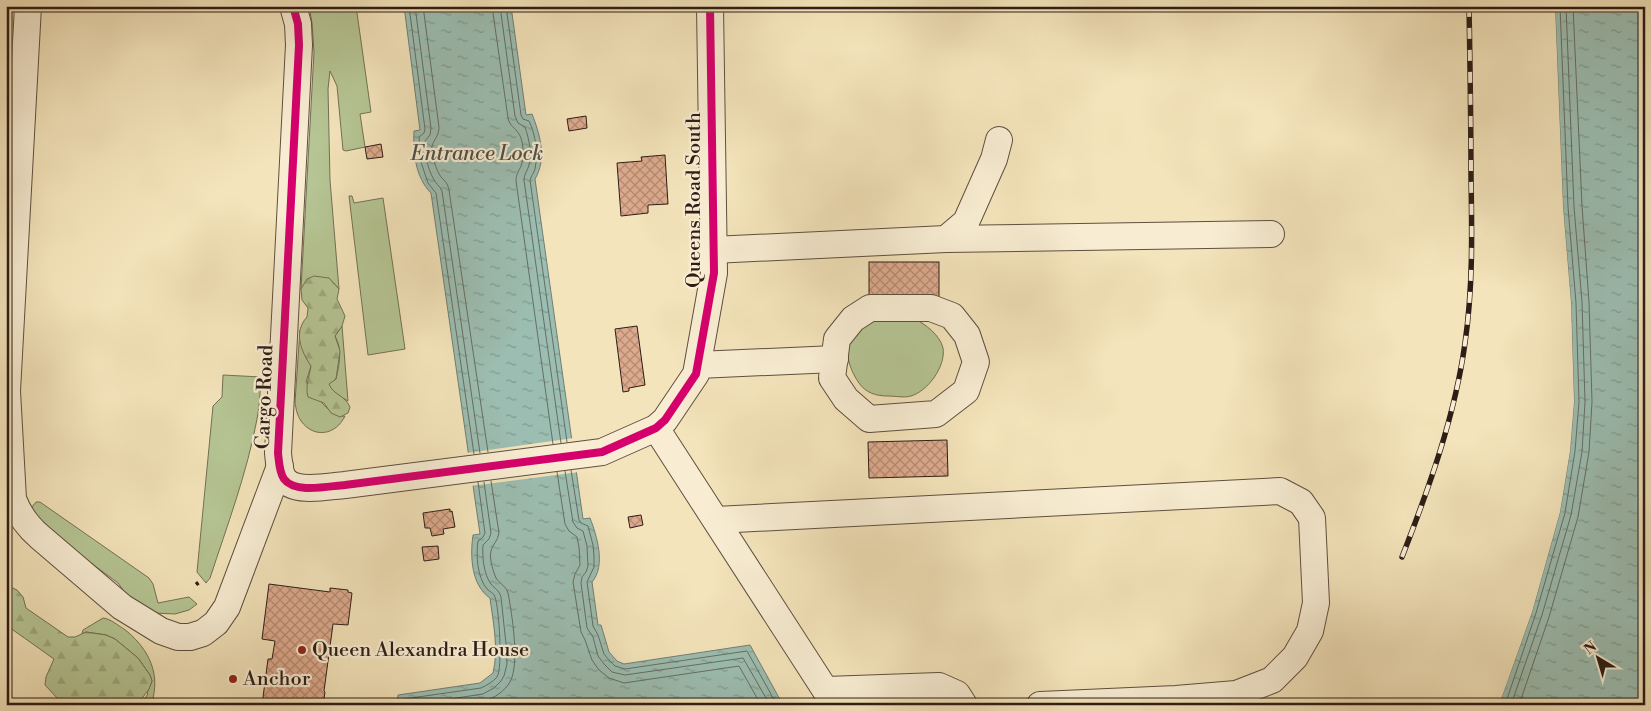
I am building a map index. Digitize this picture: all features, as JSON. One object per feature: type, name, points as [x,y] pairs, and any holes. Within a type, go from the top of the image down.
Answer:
[{"type":"street","points":[[28,6],[7,391],[13,499],[18,513],[40,537],[122,607],[160,631],[178,637],[190,637],[203,633],[210,628],[216,623],[227,607],[280,466]]},
{"type":"street","name":"Cargo Road","points":[[293,6],[298,24],[299,45],[278,453],[284,479],[297,488],[345,485],[590,453]]},
{"type":"street","name":"Queens Road South","points":[[590,453],[602,452],[656,428],[665,420],[696,374],[714,273],[710,6]]},
{"type":"street","points":[[946,238],[966,222],[994,159],[999,140]]},
{"type":"street","points":[[713,250],[946,238],[1271,234]]},
{"type":"street","points":[[870,308],[931,308],[952,316],[967,335],[976,362],[966,391],[936,414],[869,419],[846,399],[832,378],[835,359],[838,339],[853,320],[870,308]]},
{"type":"street","points":[[698,365],[835,359]]},
{"type":"street","points":[[656,428],[831,698],[940,686],[957,694],[964,705]]},
{"type":"street","points":[[716,520],[1280,491],[1302,502],[1312,518],[1316,603],[1310,631],[1295,658],[1272,680],[1236,694],[1176,699],[1040,705]]},
{"type":"path","points":[[196,582],[199,586]]},
{"type":"green space","points":[[309,6],[356,6],[371,112],[360,114],[365,147],[343,150],[337,86],[330,71],[328,89],[330,180],[339,289],[329,278],[301,289],[314,52]]},
{"type":"green space","points":[[349,196],[352,196],[354,203],[383,198],[405,349],[368,355]]},
{"type":"green space","points":[[314,276],[329,278],[339,289],[337,299],[345,316],[342,326],[335,336],[340,351],[336,379],[329,384],[333,391],[345,400],[350,407],[348,413],[340,417],[331,413],[324,403],[308,397],[307,393],[311,366],[304,354],[299,335],[300,329],[307,317],[308,308],[302,300],[301,289],[307,279]]},
{"type":"green space","points":[[915,319],[935,334],[941,343],[943,355],[939,370],[924,389],[909,397],[879,395],[868,392],[859,383],[851,369],[848,354],[850,340],[860,328],[872,320]]},
{"type":"green space","points":[[342,326],[348,401],[331,391],[328,384],[336,379],[340,352],[335,336]]},
{"type":"green space","points":[[300,330],[303,349],[311,366],[306,382],[329,410],[334,414],[345,416],[331,431],[318,432],[306,427],[296,410]]},
{"type":"green space","points":[[223,375],[261,377],[260,398],[253,439],[242,479],[210,578],[206,583],[197,572],[213,406],[222,397]]},
{"type":"green space","points":[[36,502],[40,502],[149,578],[153,584],[158,603],[189,597],[197,604],[189,610],[175,614],[154,613],[129,598],[118,583],[68,546],[36,519],[31,508]]},
{"type":"green space","points":[[6,585],[17,590],[23,597],[26,608],[68,637],[75,637],[86,632],[106,635],[115,639],[138,658],[152,681],[149,689],[137,705],[77,705],[59,700],[45,685],[46,677],[54,659],[6,625]]},
{"type":"green space","points":[[103,618],[124,629],[145,651],[153,668],[155,678],[153,698],[159,705],[140,705],[148,694],[152,681],[138,658],[115,639],[106,635],[86,632],[82,634],[83,630]]},
{"type":"water","name":"Entrance Lock","points":[[404,6],[511,6],[526,115],[532,114],[538,130],[541,147],[541,163],[535,179],[583,519],[590,518],[599,551],[599,568],[592,582],[598,625],[601,625],[609,652],[617,661],[624,664],[750,645],[783,705],[397,705],[398,695],[480,683],[493,673],[495,664],[495,636],[490,598],[479,586],[473,570],[473,535],[480,534],[431,193],[421,180],[416,164],[414,131],[420,130]]},
{"type":"water","points":[[1555,6],[1645,6],[1645,705],[1499,705],[1532,612],[1560,512],[1570,451],[1574,402],[1571,303],[1563,207]]},
{"type":"pier","points":[[1552,6],[1555,6],[1563,207],[1571,303],[1574,402],[1570,451],[1560,512],[1532,612],[1499,705],[1497,705],[1529,611],[1557,511],[1568,451],[1571,402],[1568,303],[1561,208]]},
{"type":"pier","points":[[574,438],[579,472],[471,486],[466,453]]},
{"type":"building","points":[[586,116],[587,128],[569,131],[567,119]]},
{"type":"building","points":[[381,144],[383,157],[367,159],[365,147]]},
{"type":"building","points":[[665,155],[668,204],[648,205],[648,213],[621,216],[617,163],[642,161],[641,157]]},
{"type":"building","points":[[869,262],[939,262],[939,304],[869,304]]},
{"type":"building","points":[[637,326],[645,385],[629,388],[629,391],[623,392],[615,329]]},
{"type":"building","points":[[947,440],[948,476],[869,478],[868,442]]},
{"type":"building","points":[[450,509],[455,527],[443,529],[444,534],[432,536],[430,528],[425,528],[423,513]]},
{"type":"building","points":[[641,515],[643,525],[630,528],[628,517]]},
{"type":"building","points":[[438,546],[439,559],[424,561],[422,547]]},
{"type":"building","name":"Queen Alexandra House","points":[[269,584],[330,592],[330,588],[348,590],[348,592],[352,593],[348,625],[333,624],[323,705],[262,705],[268,659],[272,659],[275,641],[262,639]]},
{"type":"railway","points":[[1402,557],[1422,505],[1448,425],[1461,370],[1468,322],[1472,239],[1469,6]]},
{"type":"cycle path","points":[[293,6],[298,24],[299,45],[278,453],[280,470],[284,479],[289,484],[304,488],[345,485],[602,452],[656,428],[665,420],[696,374],[714,273],[710,6]]},
{"type":"place","name":"Queen Alexandra House","points":[[302,650]]},
{"type":"place","name":"Anchor","points":[[233,679]]}]
